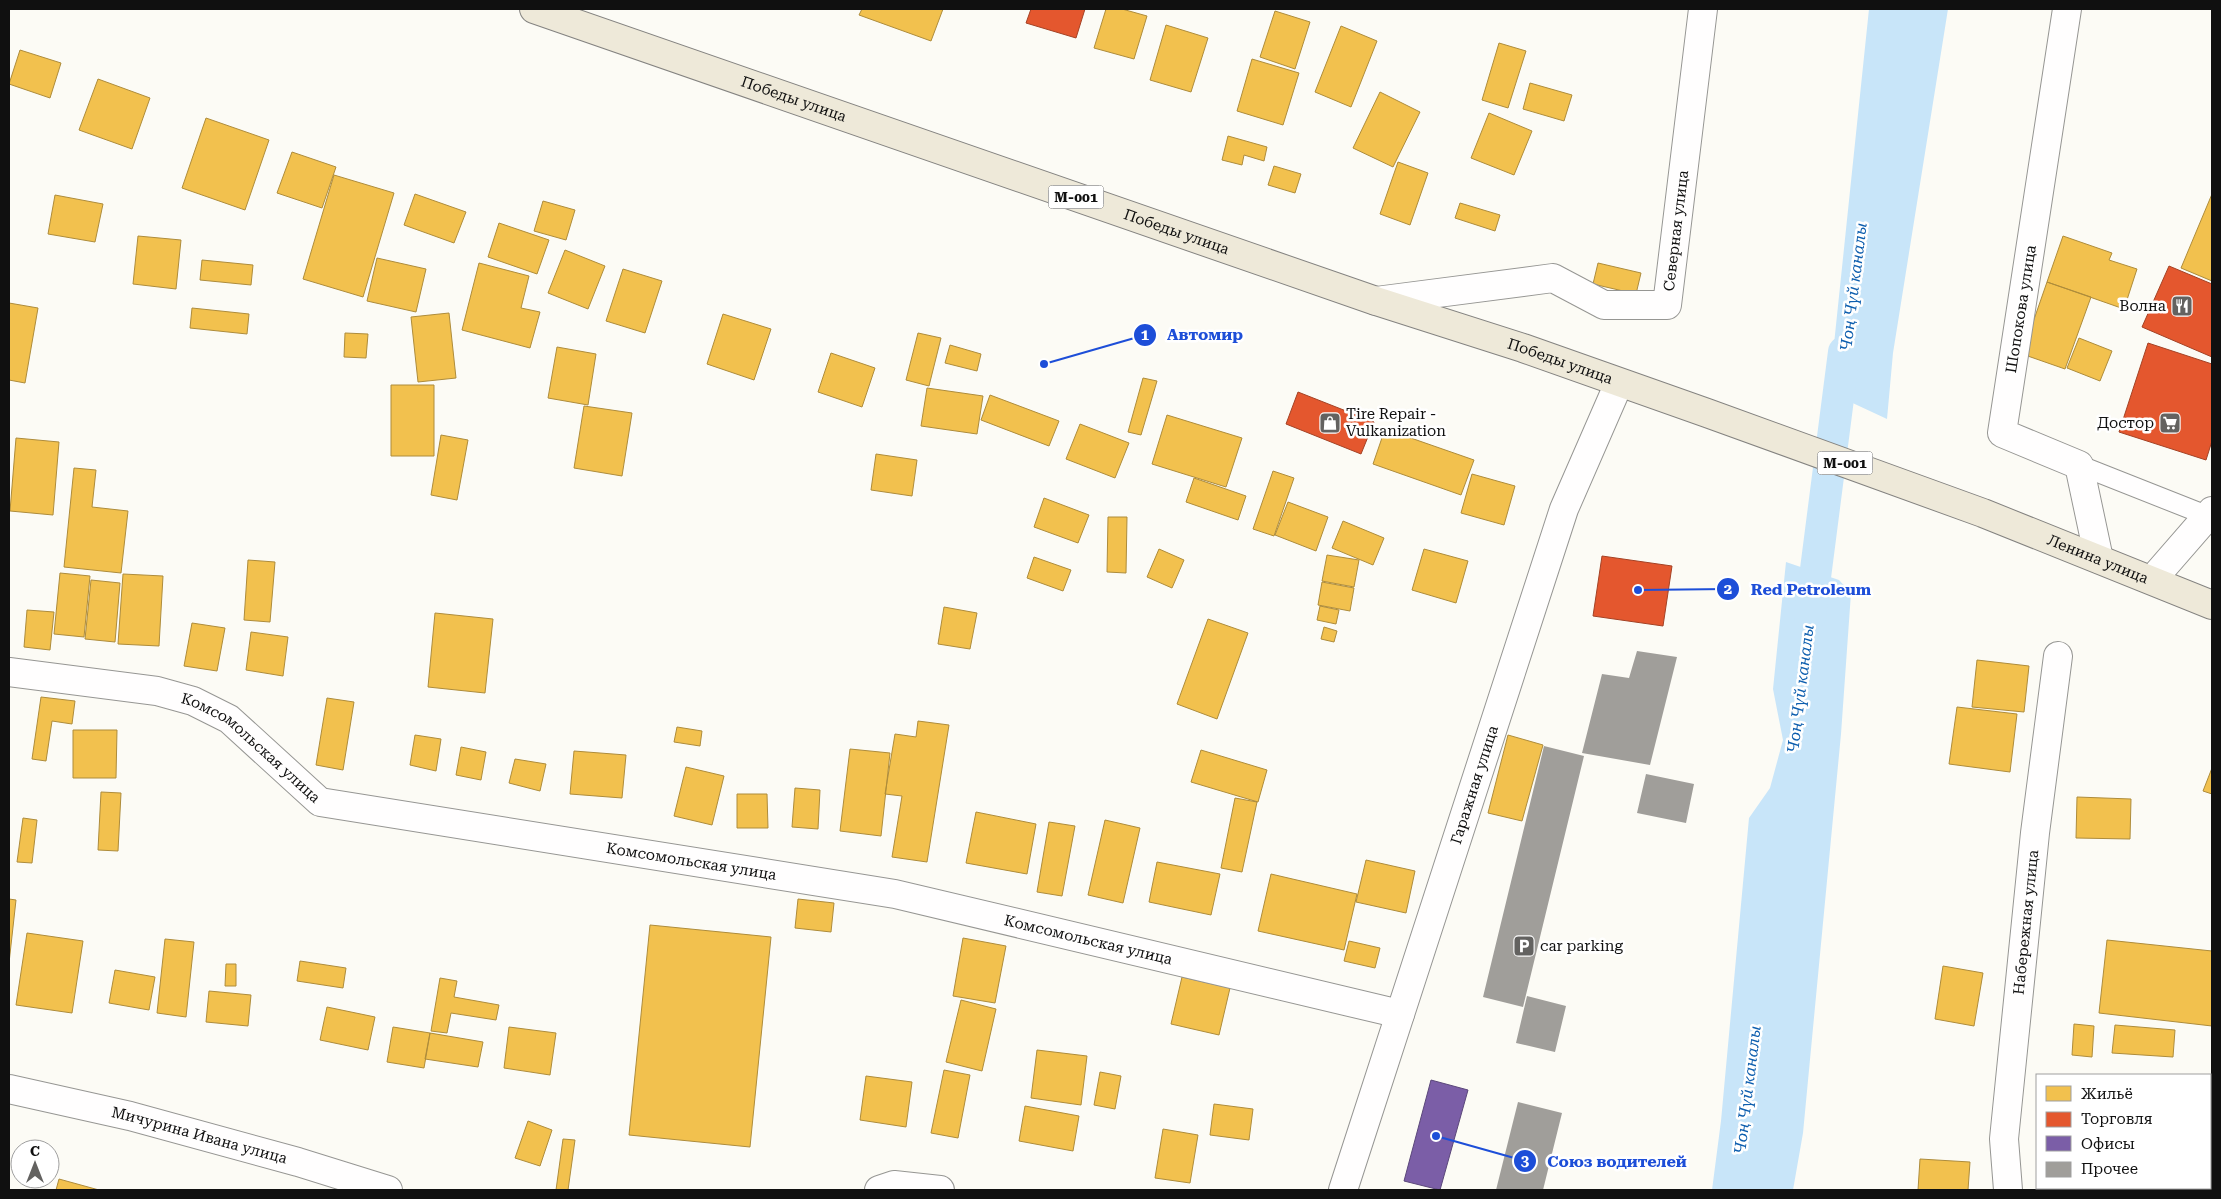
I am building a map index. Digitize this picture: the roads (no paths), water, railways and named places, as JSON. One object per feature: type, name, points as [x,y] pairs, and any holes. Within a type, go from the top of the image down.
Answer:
[{"type":"main road","name":"Победы улица","points":[[534,9],[1376,301],[1523,348],[1983,513]]},
{"type":"main road","name":"Ленина улица","points":[[1983,513],[2212,605]]},
{"type":"street","name":"Северная улица","points":[[1376,301],[1553,278],[1604,305],[1667,305],[1703,9]]},
{"type":"street","name":"Шопокова улица","points":[[2067,9],[2002,433],[2079,465]]},
{"type":"street","name":"Гаражная улица","points":[[1343,1190],[1564,509],[1619,383]]},
{"type":"street","points":[[2079,465],[2098,559]]},
{"type":"street","points":[[2152,580],[2210,514]]},
{"type":"street","name":"Набережная улица","points":[[2008,1190],[2004,1139],[2035,833],[2058,656]]},
{"type":"street","name":"Комсомольская улица","points":[[9,672],[157,691],[193,701],[229,719],[320,802],[895,894],[1400,1014]]},
{"type":"street","name":"Мичурина Ивана улица","points":[[9,1089],[130,1116],[298,1162],[388,1190]]},
{"type":"street","points":[[879,1190],[894,1185],[940,1190]]},
{"type":"lane","points":[[2079,465],[2210,514]]},
{"type":"water","points":[[1869,9],[1948,9],[1893,353],[1887,419],[1829,392]]},
{"type":"water","points":[[1786,562],[1839,580],[1851,593],[1841,734],[1803,1133],[1793,1190],[1712,1190],[1721,1121],[1749,818],[1770,788],[1783,740],[1773,689]]},
{"type":"waterway","name":"Чоң Чүй каналы","points":[[1810,616],[1844,352]]},
{"type":"place","name":"Волна","points":[[2182,306]]},
{"type":"place","name":"Автомир","points":[[1044,364]]},
{"type":"place","name":"Tire Repair - Vulkanization","points":[[1330,423]]},
{"type":"place","name":"Достор","points":[[2170,423]]},
{"type":"place","name":"Red Petroleum","points":[[1638,590]]},
{"type":"place","name":"car parking","points":[[1524,946]]},
{"type":"place","name":"Союз водителей","points":[[1436,1136]]}]
